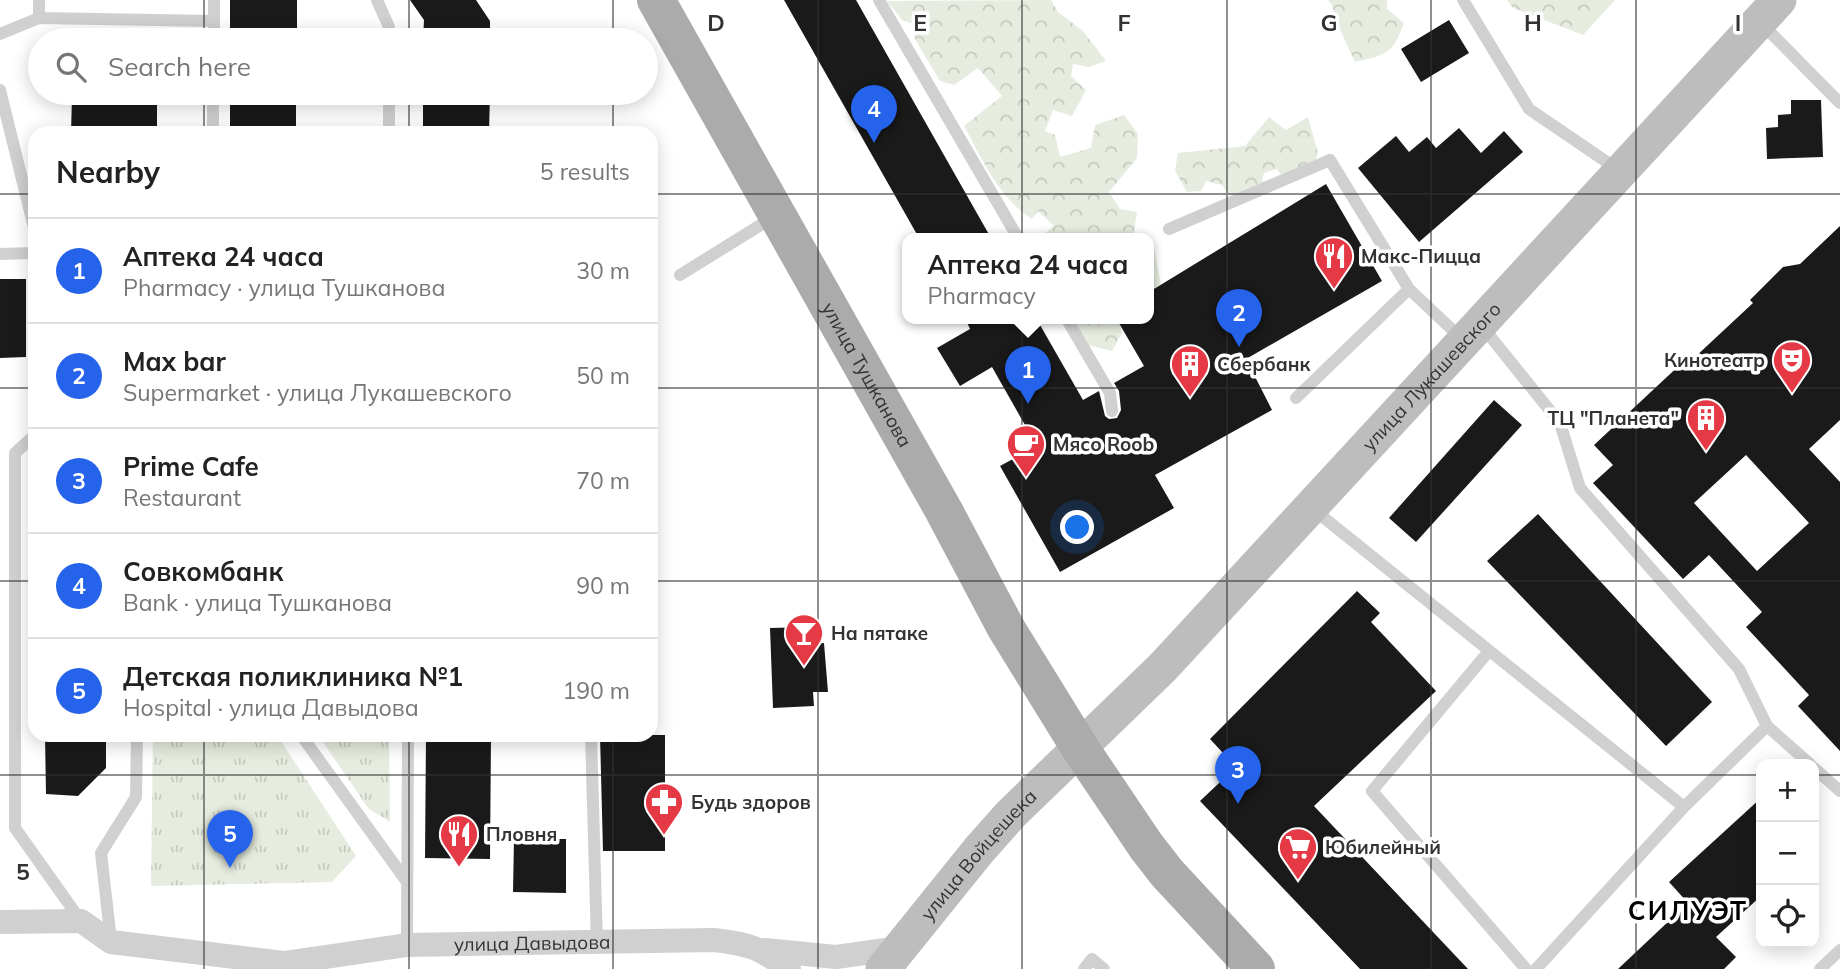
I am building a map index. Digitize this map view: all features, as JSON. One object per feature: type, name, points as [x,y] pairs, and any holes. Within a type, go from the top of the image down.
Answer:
[{"type":"main road","name":"улица Тушканова","points":[[656,0],[944,511],[1006,628],[1080,748],[1160,864],[1256,969]]},
{"type":"main road","name":"улица Лукашевского","points":[[1080,748],[1163,667],[1769,11]]},
{"type":"main road","name":"улица Войцешека","points":[[891,958],[1011,814],[1080,748]]},
{"type":"street","points":[[0,922],[81,921],[111,942]]},
{"type":"street","name":"улица Давыдова","points":[[111,942],[278,966],[407,945],[714,940],[739,942],[760,959],[789,969]]},
{"type":"street","points":[[760,959],[891,958]]},
{"type":"lane","points":[[39,0],[39,18]]},
{"type":"lane","points":[[214,0],[214,28]]},
{"type":"lane","points":[[377,0],[389,28]]},
{"type":"lane","points":[[878,0],[1015,233]]},
{"type":"lane","points":[[1463,0],[1529,109],[1622,173]]},
{"type":"lane","points":[[1769,11],[1840,103]]},
{"type":"lane","points":[[0,34],[39,18],[214,21]]},
{"type":"lane","points":[[0,90],[28,204]]},
{"type":"lane","points":[[213,105],[213,126]]},
{"type":"lane","points":[[389,105],[389,126]]},
{"type":"lane","points":[[1169,229],[1329,160],[1409,289],[1472,333],[1560,423],[1580,488],[1739,669],[1767,726],[1804,759]]},
{"type":"lane","points":[[680,275],[776,216]]},
{"type":"lane","points":[[0,254],[28,253]]},
{"type":"lane","points":[[1296,398],[1409,289]]},
{"type":"lane","points":[[1070,324],[1110,393],[1112,411]]},
{"type":"lane","points":[[28,441],[15,453],[15,828],[81,921]]},
{"type":"lane","points":[[1310,506],[1684,807]]},
{"type":"lane","points":[[1489,651],[1372,791],[1526,969]]},
{"type":"lane","points":[[1536,969],[1684,807],[1767,726]]},
{"type":"lane","points":[[111,942],[101,853],[136,797],[138,742]]},
{"type":"lane","points":[[306,742],[407,882]]},
{"type":"lane","points":[[407,945],[408,742]]},
{"type":"lane","points":[[591,742],[597,943]]},
{"type":"lane","points":[[1819,772],[1840,791]]},
{"type":"lane","points":[[1820,969],[1840,950]]},
{"type":"lane","points":[[1084,969],[1092,959],[1104,969]]},
{"type":"green space","points":[[1051,0],[1058,12],[1083,31],[1106,61],[1089,67],[1073,64],[1071,76],[1086,90],[1072,116],[1053,110],[1045,131],[1055,135],[1060,157],[1091,148],[1095,125],[1124,115],[1138,134],[1137,158],[1109,192],[1120,209],[1137,212],[1134,233],[1045,233],[1054,226],[1038,211],[1032,219],[1020,210],[992,177],[964,126],[1002,96],[978,68],[954,85],[940,81],[915,39],[913,24],[902,20],[887,1]]},
{"type":"green space","points":[[1328,0],[1387,0],[1387,9],[1404,23],[1392,47],[1381,55],[1355,62]]},
{"type":"green space","points":[[1507,0],[1615,0],[1583,35],[1513,8]]},
{"type":"green space","points":[[1269,117],[1286,130],[1308,117],[1318,153],[1313,166],[1288,181],[1276,169],[1264,173],[1262,180],[1269,191],[1228,195],[1222,185],[1206,181],[1201,191],[1187,192],[1175,171],[1178,153],[1245,146]]},
{"type":"green space","points":[[1154,248],[1161,284],[1154,289]]},
{"type":"green space","points":[[1074,324],[1120,324],[1122,333],[1112,351],[1088,345]]},
{"type":"green space","points":[[153,742],[282,742],[356,856],[332,882],[151,886]]},
{"type":"green space","points":[[323,742],[389,742],[390,822],[369,809]]},
{"type":"building","points":[[230,0],[297,0],[297,28],[230,28]]},
{"type":"building","points":[[410,0],[476,0],[490,21],[490,28],[424,28],[424,20]]},
{"type":"building","points":[[784,0],[856,0],[988,233],[916,233]]},
{"type":"building","points":[[1449,20],[1469,53],[1421,82],[1401,49]]},
{"type":"building","points":[[1791,100],[1821,100],[1823,157],[1767,159],[1766,128],[1778,127],[1778,115],[1791,114]]},
{"type":"building","points":[[72,105],[157,105],[157,126],[71,126]]},
{"type":"building","points":[[230,105],[296,105],[296,126],[230,126]]},
{"type":"building","points":[[423,105],[490,105],[489,126],[423,126]]},
{"type":"building","points":[[1459,128],[1481,153],[1504,131],[1523,152],[1419,242],[1358,168],[1396,136],[1409,152],[1427,137],[1436,148]]},
{"type":"building","points":[[1326,184],[1382,281],[1246,359],[1272,410],[1155,475],[1174,508],[1060,572],[1000,466],[1037,446],[992,367],[960,386],[937,348],[970,329],[968,324],[1039,324],[1083,400],[1099,391],[1105,416],[1109,419],[1117,418],[1121,410],[1119,391],[1114,383],[1144,366],[1120,324],[1154,324],[1154,289]]},
{"type":"building","name":"ТЦ \"Планета\"","points":[[1840,226],[1840,420],[1809,449],[1840,482],[1840,751],[1798,706],[1809,695],[1746,627],[1762,612],[1709,555],[1683,579],[1593,483],[1613,465],[1594,445],[1684,361],[1694,358],[1753,303],[1750,300],[1783,267],[1800,264]],"holes":[[[1746,455],[1809,523],[1757,571],[1694,503]]]},
{"type":"building","points":[[0,279],[26,279],[26,357],[0,358]]},
{"type":"building","points":[[1494,400],[1522,425],[1416,542],[1389,518]]},
{"type":"building","points":[[1538,514],[1712,702],[1666,746],[1487,561]]},
{"type":"building","points":[[1357,591],[1380,613],[1371,622],[1436,691],[1314,806],[1468,969],[1360,969],[1200,801],[1236,767],[1210,739]]},
{"type":"building","name":"На пятаке","points":[[811,627],[811,644],[824,643],[828,692],[813,692],[814,706],[773,708],[770,628]]},
{"type":"building","points":[[658,735],[665,735],[665,851],[603,851],[600,742],[658,742]]},
{"type":"building","points":[[45,742],[106,742],[106,768],[78,796],[46,794]]},
{"type":"building","points":[[426,742],[491,742],[490,859],[425,858]]},
{"type":"building","points":[[1756,803],[1756,901],[1716,937],[1736,957],[1724,969],[1618,969],[1688,903],[1669,882]]},
{"type":"building","points":[[514,839],[566,839],[566,893],[513,892]]},
{"type":"place","name":"Совкомбанк","points":[[874,143]]},
{"type":"place","name":"Макс-Пицца","points":[[1334,290]]},
{"type":"place","name":"Max bar","points":[[1239,347]]},
{"type":"place","name":"Кинотеатр","points":[[1792,394]]},
{"type":"place","name":"Сбербанк","points":[[1190,398]]},
{"type":"place","name":"Аптека 24 часа","points":[[1028,404]]},
{"type":"place","name":"ТЦ \"Планета\"","points":[[1706,452]]},
{"type":"place","name":"Мясо Roob","points":[[1026,478]]},
{"type":"place","name":"На пятаке","points":[[804,667]]},
{"type":"place","name":"Prime Cafe","points":[[1238,804]]},
{"type":"place","name":"Будь здоров","points":[[664,836]]},
{"type":"place","name":"Детская поликлиника №1","points":[[230,868]]},
{"type":"place","name":"Пловня","points":[[459,868]]},
{"type":"place","name":"Юбилейный","points":[[1298,881]]},
{"type":"district","name":"СИЛУЭТ","points":[[1688,910]]}]
